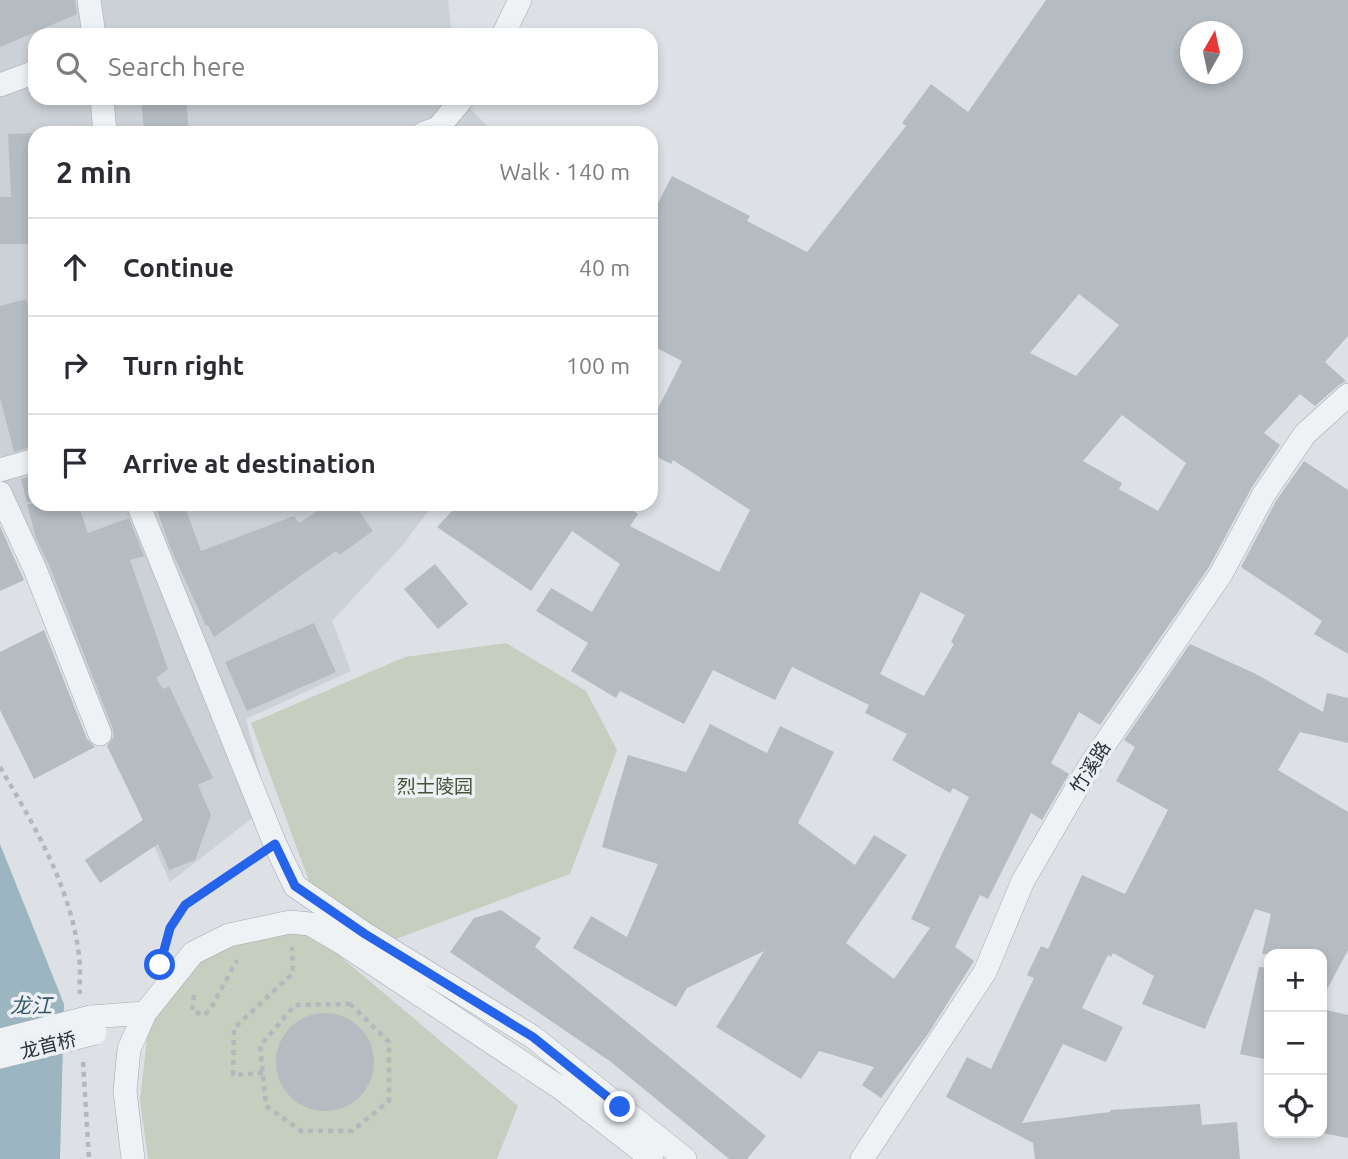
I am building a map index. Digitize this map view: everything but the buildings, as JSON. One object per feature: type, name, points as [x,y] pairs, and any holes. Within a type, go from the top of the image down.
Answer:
[{"type":"street","points":[[89,0],[93,28]]},
{"type":"street","points":[[506,28],[520,0]]},
{"type":"street","points":[[0,85],[28,75]]},
{"type":"street","points":[[103,105],[105,126]]},
{"type":"street","points":[[440,126],[457,105]]},
{"type":"street","name":"竹溪路","points":[[862,1159],[985,972],[1023,881],[1089,767],[1221,574],[1264,494],[1298,444],[1348,395]]},
{"type":"street","points":[[0,470],[28,462]]},
{"type":"street","points":[[0,493],[35,569],[100,734]]},
{"type":"street","points":[[141,511],[275,844],[295,886],[365,934],[533,1037],[685,1159]]},
{"type":"street","points":[[133,1159],[125,1091],[130,1049],[145,1013],[193,953],[229,935],[290,922],[310,924],[562,1089],[652,1159]]},
{"type":"street","points":[[89,1017],[145,1013]]},
{"type":"street","name":"龙首桥","points":[[0,1040],[89,1017]]},
{"type":"street","name":"龙首桥","points":[[0,1057],[89,1017]]},
{"type":"path","points":[[0,767],[36,829],[65,896],[89,1017]]},
{"type":"path","points":[[163,953],[170,928],[185,905],[275,844]]},
{"type":"path","points":[[263,1073],[233,1075],[234,1028],[293,973],[292,943]]},
{"type":"path","points":[[198,986],[192,999],[192,1011],[204,1015],[210,1010],[241,953]]},
{"type":"path","points":[[350,1004],[389,1042],[389,1101],[352,1131],[301,1131],[266,1106],[263,1073],[261,1046],[295,1005],[350,1004]]},
{"type":"path","points":[[83,1054],[89,1159]]},
{"type":"shaded area","points":[[0,0],[448,0],[451,28],[28,28],[28,105],[466,105],[488,126],[28,126],[28,511],[428,511],[403,545],[332,621],[351,671],[246,719],[268,806],[170,882],[0,497]]},
{"type":"green space","name":"烈士陵园","points":[[506,643],[586,691],[617,750],[570,874],[388,942],[309,881],[251,723],[405,657]]},
{"type":"green space","points":[[310,931],[518,1106],[497,1159],[148,1159],[140,1100],[148,1029],[159,1007],[200,957],[237,940]]},
{"type":"water","name":"龙江","points":[[0,844],[64,1004],[60,1159],[0,1159]]},
{"type":"route","points":[[160,965],[170,928],[185,905],[275,844],[295,886],[365,934],[533,1037],[620,1107]]}]
